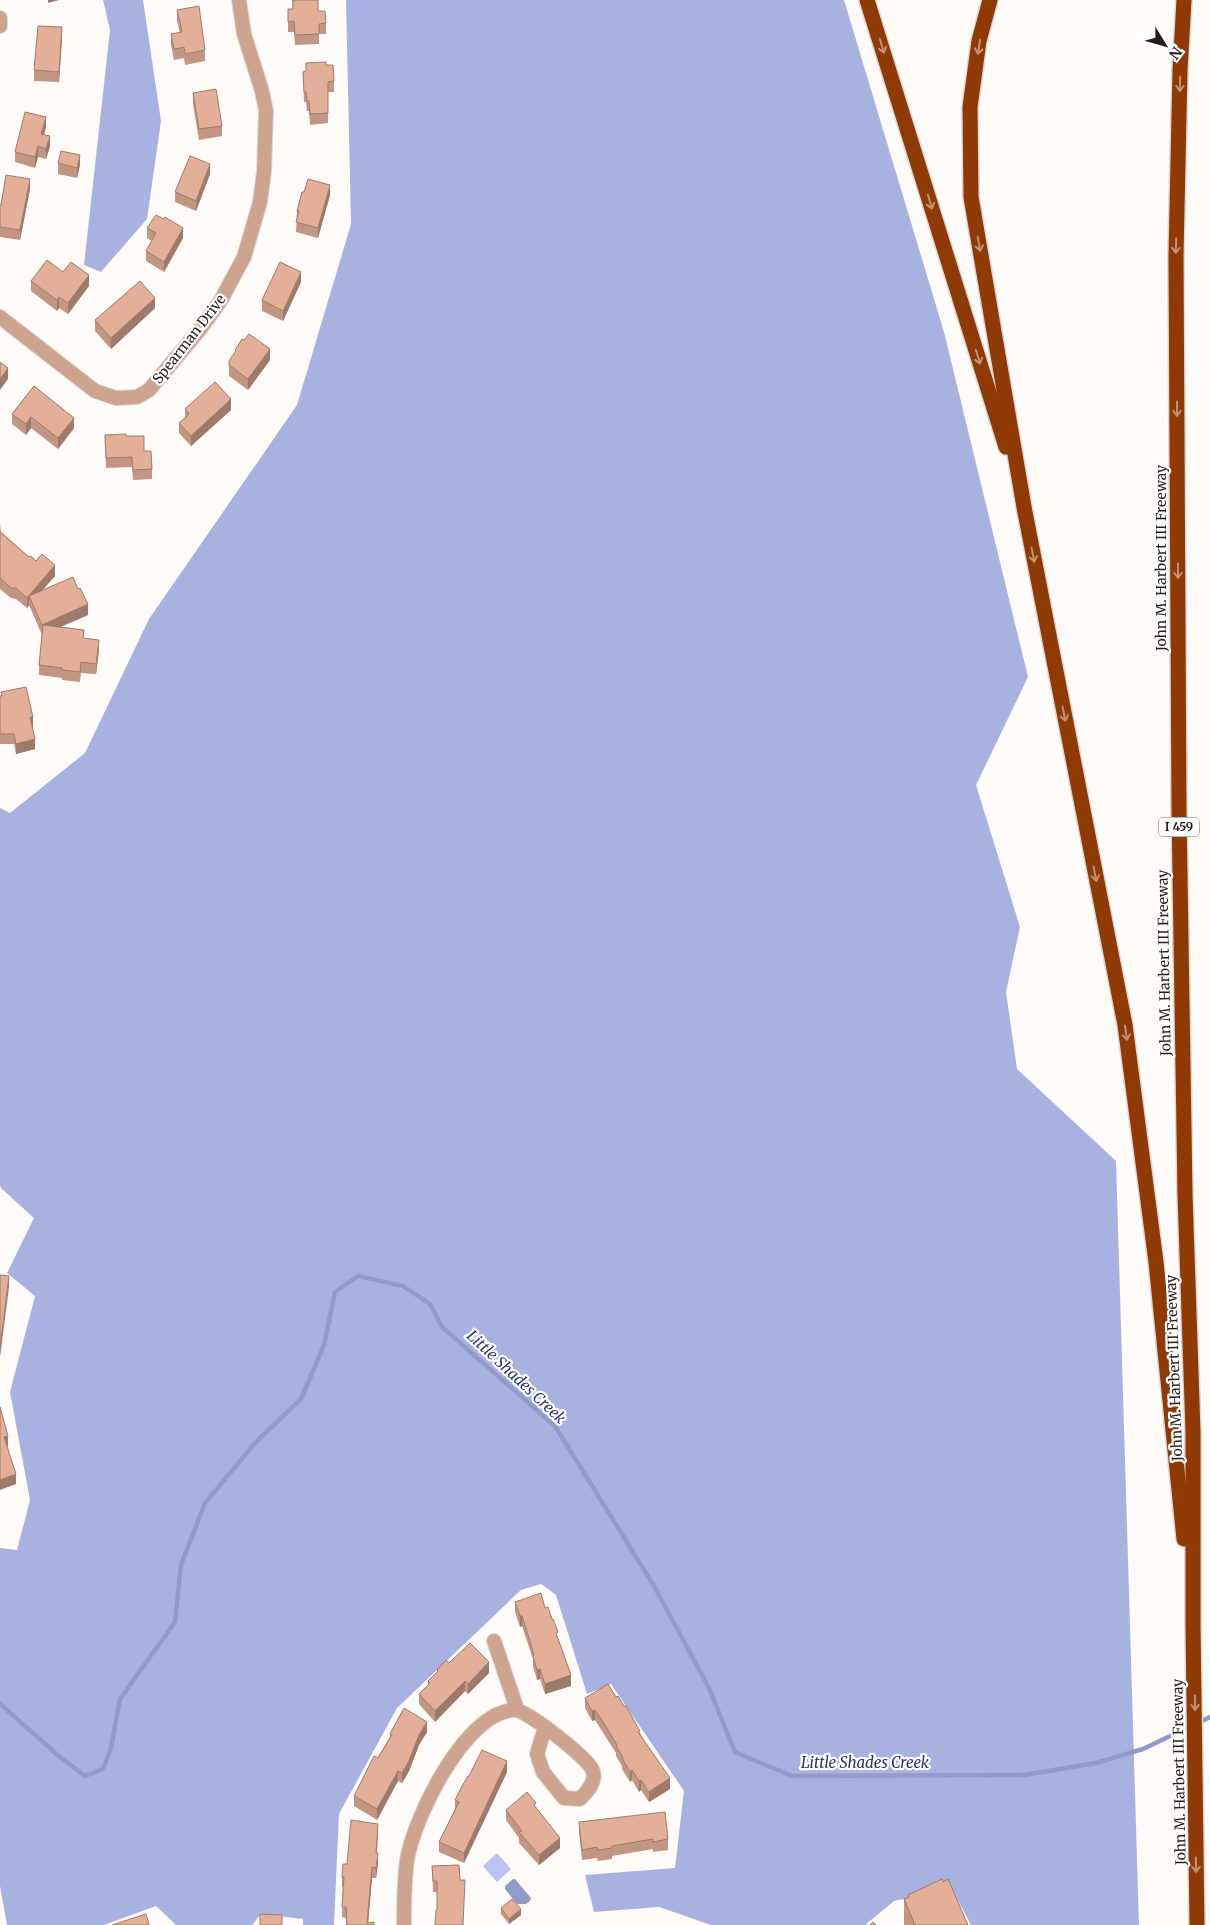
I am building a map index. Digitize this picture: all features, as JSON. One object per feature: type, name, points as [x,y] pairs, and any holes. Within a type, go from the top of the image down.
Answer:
[{"type":"highway","points":[[867,0],[1024,507]]},
{"type":"highway","points":[[990,0],[980,41],[970,107],[971,197],[1024,507],[1125,1025],[1156,1262],[1193,1624]]},
{"type":"highway","name":"John M. Harbert III Freeway","points":[[1184,0],[1180,70],[1176,255],[1178,811],[1185,1184],[1193,1432],[1193,1624],[1197,1925]]},
{"type":"street","name":"Spearman Drive","points":[[0,317],[95,391],[116,398],[137,397],[150,390],[201,328],[221,300],[244,256],[260,202],[264,172],[266,111],[262,91],[244,34],[239,0]]},
{"type":"street","points":[[0,18],[0,26]]},
{"type":"street","points":[[494,1641],[517,1710]]},
{"type":"street","points":[[404,1925],[407,1859],[415,1831],[430,1795],[463,1744],[480,1726],[500,1712],[517,1710],[546,1726],[555,1732],[592,1769],[593,1780],[589,1790],[580,1799],[564,1798],[543,1772],[537,1754],[546,1726]]},
{"type":"shaded area","points":[[103,0],[143,0],[161,121],[147,219],[101,272],[84,265],[110,30]]},
{"type":"shaded area","points":[[346,0],[844,0],[944,332],[1028,677],[976,785],[1020,927],[1006,992],[1017,1069],[1116,1161],[1139,1925],[971,1925],[952,1889],[894,1901],[865,1925],[711,1925],[659,1907],[594,1912],[585,1875],[675,1868],[684,1791],[611,1684],[587,1694],[556,1595],[541,1584],[521,1590],[397,1708],[339,1814],[334,1925],[303,1925],[303,1919],[261,1914],[252,1925],[176,1925],[156,1906],[104,1925],[7,1925],[0,1886],[0,1548],[17,1550],[30,1500],[10,1392],[35,1296],[7,1273],[34,1218],[0,1185],[0,808],[10,813],[85,753],[149,619],[297,405],[351,224]]},
{"type":"shaded area","points":[[497,1853],[511,1869],[497,1882],[483,1866]]},
{"type":"shaded area","points":[[513,1879],[531,1898],[526,1904],[517,1904],[505,1889],[505,1886]]},
{"type":"building","points":[[293,0],[318,0],[318,11],[325,11],[326,23],[319,24],[319,34],[295,35],[294,21],[288,22],[288,9],[293,9]]},
{"type":"building","points":[[199,6],[205,50],[185,54],[184,47],[174,49],[171,34],[182,32],[177,10]]},
{"type":"building","points":[[38,26],[62,27],[59,72],[34,70]]},
{"type":"building","points":[[326,62],[326,65],[333,65],[334,81],[328,82],[328,113],[310,114],[309,101],[307,101],[306,92],[304,92],[303,72],[306,71],[306,63]]},
{"type":"building","points":[[216,89],[222,126],[199,129],[193,93]]},
{"type":"building","points":[[25,112],[46,117],[41,134],[50,136],[46,149],[38,146],[35,157],[15,152]]},
{"type":"building","points":[[61,151],[80,155],[77,168],[58,163]]},
{"type":"building","points":[[190,156],[210,164],[196,201],[175,192]]},
{"type":"building","points":[[6,175],[30,179],[20,230],[0,227],[0,205]]},
{"type":"building","points":[[308,179],[330,185],[318,228],[296,222],[302,192],[304,192]]},
{"type":"building","points":[[156,215],[164,219],[165,217],[183,228],[164,262],[146,251],[156,233],[147,228]]},
{"type":"building","points":[[47,260],[63,272],[71,262],[89,275],[68,303],[59,297],[57,300],[31,281]]},
{"type":"building","points":[[280,262],[301,272],[283,311],[262,300]]},
{"type":"building","points":[[140,281],[155,298],[111,338],[95,320]]},
{"type":"building","points":[[249,334],[270,349],[248,379],[229,365],[229,361],[242,339],[244,340]]},
{"type":"building","points":[[0,362],[8,368],[0,379]]},
{"type":"building","points":[[215,382],[231,399],[191,436],[179,423],[189,414],[185,409]]},
{"type":"building","points":[[34,386],[74,418],[58,438],[31,417],[26,424],[12,414]]},
{"type":"building","points":[[126,434],[126,436],[144,436],[144,451],[151,451],[152,469],[133,470],[132,457],[106,458],[105,435]]},
{"type":"building","points":[[0,532],[29,557],[31,556],[36,561],[42,554],[55,565],[27,598],[0,578]]},
{"type":"building","points":[[73,577],[88,604],[42,625],[29,596]]},
{"type":"building","points":[[43,625],[84,630],[83,638],[99,640],[96,664],[81,662],[80,672],[39,665]]},
{"type":"building","points":[[26,687],[33,717],[30,717],[35,739],[16,744],[14,734],[0,734],[0,696],[2,696],[1,692]]},
{"type":"building","points":[[0,1275],[9,1276],[0,1347]]},
{"type":"building","points":[[0,1407],[8,1436],[4,1437],[16,1474],[0,1480]]},
{"type":"building","points":[[541,1593],[545,1608],[548,1607],[558,1632],[556,1633],[571,1675],[545,1684],[540,1669],[537,1670],[522,1616],[520,1616],[515,1602]]},
{"type":"building","points":[[470,1643],[489,1662],[468,1684],[465,1681],[435,1711],[419,1694],[430,1683],[428,1681],[446,1660],[449,1663]]},
{"type":"building","points":[[608,1684],[616,1697],[618,1696],[624,1706],[626,1706],[640,1731],[638,1732],[670,1778],[649,1792],[632,1770],[630,1772],[602,1720],[595,1710],[592,1711],[585,1698]]},
{"type":"building","points":[[404,1708],[427,1722],[419,1735],[409,1761],[402,1773],[398,1771],[377,1809],[354,1796],[374,1756],[378,1758],[392,1735],[390,1734]]},
{"type":"building","points":[[482,1750],[507,1761],[464,1853],[439,1842],[459,1802],[455,1800]]},
{"type":"building","points":[[527,1792],[536,1803],[534,1805],[560,1838],[539,1855],[519,1832],[522,1831],[506,1810]]},
{"type":"building","points":[[665,1812],[668,1839],[653,1842],[653,1839],[598,1850],[597,1847],[582,1850],[579,1822]]},
{"type":"building","points":[[351,1820],[378,1824],[376,1853],[378,1853],[376,1868],[372,1867],[367,1923],[374,1922],[374,1925],[347,1925],[346,1907],[342,1907],[343,1864],[347,1864]]},
{"type":"building","points":[[459,1865],[460,1880],[465,1880],[463,1925],[435,1925],[437,1881],[433,1881],[432,1866]]},
{"type":"building","points":[[942,1879],[943,1882],[948,1879],[968,1925],[915,1925],[904,1899],[909,1897],[908,1895]]},
{"type":"building","points":[[512,1899],[521,1909],[509,1919],[501,1908]]},
{"type":"building","points":[[146,1914],[149,1925],[112,1925]]},
{"type":"building","points":[[260,1914],[282,1915],[282,1925],[260,1925]]},
{"type":"waterway","name":"Little Shades Creek","points":[[0,1704],[60,1757],[85,1776],[103,1769],[111,1748],[120,1699],[175,1622],[181,1565],[205,1503],[256,1442],[301,1399],[324,1345],[335,1292],[358,1276],[403,1286],[430,1304],[442,1327],[555,1426],[654,1586],[708,1686],[735,1752],[792,1776],[1024,1775],[1096,1763],[1143,1749],[1191,1726]]},
{"type":"waterway","name":"Little Shades Creek","points":[[1198,1723],[1210,1717]]}]
